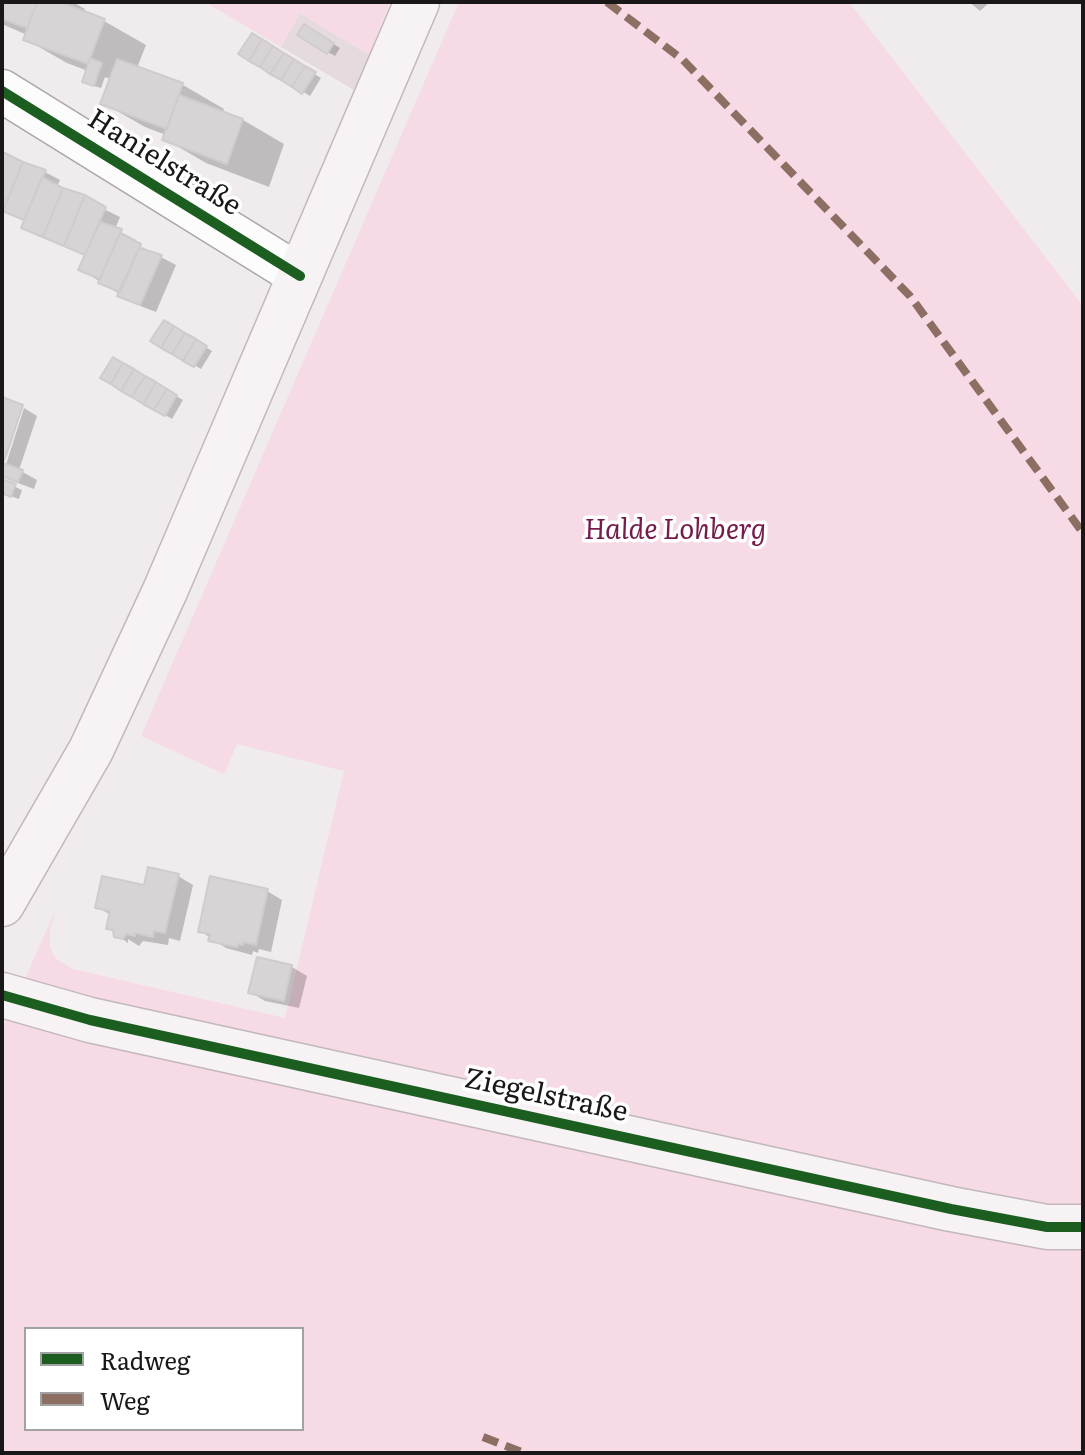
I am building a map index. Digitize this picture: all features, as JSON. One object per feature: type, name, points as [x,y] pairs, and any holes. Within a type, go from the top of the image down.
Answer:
[{"type":"main road","points":[[2,904],[91,750],[165,591],[417,2]]},
{"type":"main road","name":"Ziegelstraße","points":[[2,995],[76,1017],[920,1202],[1047,1227],[1083,1227]]},
{"type":"street","name":"Hanielstraße","points":[[2,91],[300,276]]},
{"type":"shaded area","points":[[300,13],[369,55],[354,90],[281,47]]},
{"type":"green space","points":[[205,2],[390,2],[369,55],[300,13],[281,47]]},
{"type":"green space","name":"Halde Lohberg","points":[[459,2],[849,2],[1083,306],[1083,1453],[2,1453],[2,1030],[55,911],[50,930],[50,948],[56,959],[73,969],[285,1018],[344,771],[237,744],[224,774],[141,736]]},
{"type":"building","points":[[2,2],[37,2],[27,28],[2,19]]},
{"type":"building","points":[[37,2],[60,2],[105,19],[88,64],[23,40]]},
{"type":"building","points":[[304,24],[334,43],[327,54],[297,35]]},
{"type":"building","points":[[252,33],[262,39],[249,61],[238,54]]},
{"type":"building","points":[[262,39],[273,46],[260,67],[249,61]]},
{"type":"building","points":[[273,46],[284,53],[270,74],[260,67]]},
{"type":"building","points":[[284,53],[294,59],[281,80],[270,74]]},
{"type":"building","points":[[90,58],[102,63],[94,86],[82,82]]},
{"type":"building","points":[[117,59],[183,83],[167,129],[100,104]]},
{"type":"building","points":[[294,59],[305,66],[292,87],[281,80]]},
{"type":"building","points":[[305,66],[316,72],[302,94],[292,87]]},
{"type":"building","points":[[179,95],[243,119],[227,164],[162,140]]},
{"type":"building","points":[[3,152],[23,162],[2,211]]},
{"type":"building","points":[[23,162],[46,170],[24,220],[3,211]]},
{"type":"building","points":[[42,177],[63,188],[43,237],[21,228]]},
{"type":"building","points":[[63,188],[85,195],[64,246],[43,237]]},
{"type":"building","points":[[85,195],[106,207],[85,255],[64,246]]},
{"type":"building","points":[[100,222],[122,229],[100,279],[78,270]]},
{"type":"building","points":[[120,233],[141,244],[120,292],[98,283]]},
{"type":"building","points":[[139,248],[162,255],[140,305],[117,296]]},
{"type":"building","points":[[164,320],[174,326],[161,348],[150,341]]},
{"type":"building","points":[[174,326],[185,333],[172,354],[161,348]]},
{"type":"building","points":[[185,333],[196,339],[183,361],[172,354]]},
{"type":"building","points":[[196,339],[207,346],[194,367],[183,361]]},
{"type":"building","points":[[113,357],[123,363],[111,384],[100,378]]},
{"type":"building","points":[[123,363],[134,369],[121,391],[111,384]]},
{"type":"building","points":[[134,369],[145,376],[132,397],[121,391]]},
{"type":"building","points":[[145,376],[156,382],[143,404],[132,397]]},
{"type":"building","points":[[156,382],[167,389],[154,410],[143,404]]},
{"type":"building","points":[[167,389],[177,395],[165,416],[154,410]]},
{"type":"building","points":[[2,397],[23,405],[7,453],[2,451]]},
{"type":"building","points":[[2,451],[7,453],[3,463],[23,470],[18,482],[2,476]]},
{"type":"building","points":[[2,479],[16,484],[11,497],[2,493]]},
{"type":"building","points":[[148,867],[179,874],[165,933],[154,931],[153,937],[135,933],[135,936],[127,934],[123,939],[114,937],[113,930],[106,929],[110,911],[95,908],[102,876],[144,885]]},
{"type":"building","points":[[210,876],[268,889],[256,945],[244,942],[237,947],[208,941],[210,934],[198,932]]},
{"type":"building","points":[[257,957],[292,965],[284,1001],[248,993]]},
{"type":"marked path","points":[[607,2],[683,60],[910,296],[1083,533]]},
{"type":"marked path","points":[[483,1437],[524,1453]]},
{"type":"cycle path","points":[[2,91],[300,276]]},
{"type":"cycle path","points":[[2,995],[90,1020],[951,1209],[1047,1227],[1083,1227]]}]
